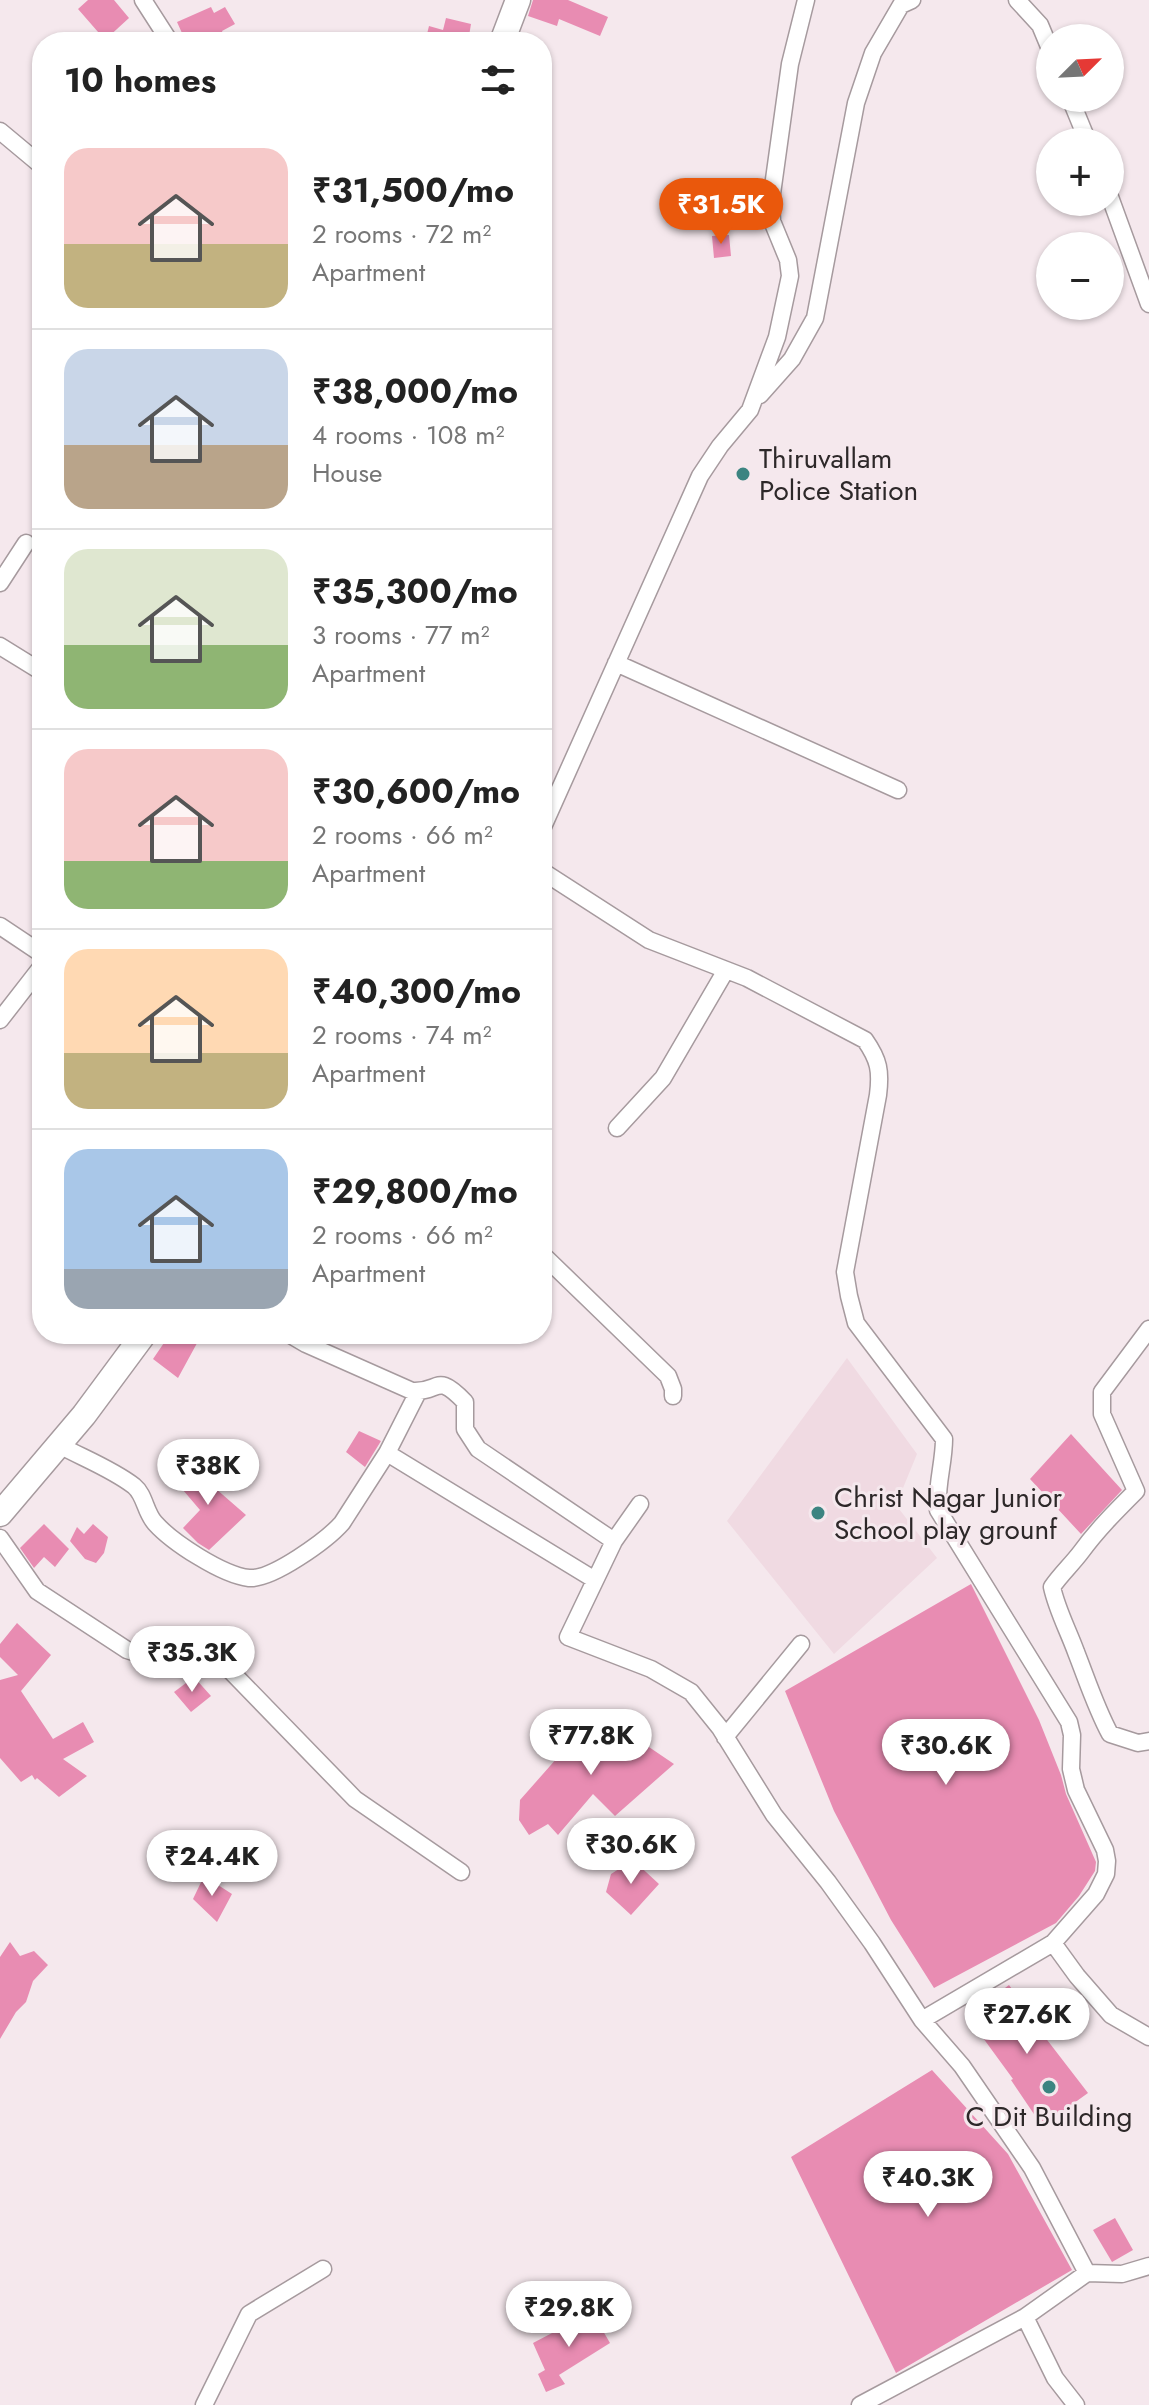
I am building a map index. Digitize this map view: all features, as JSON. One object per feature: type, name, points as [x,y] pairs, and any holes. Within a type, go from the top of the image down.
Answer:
[{"type":"main road","points":[[506,32],[518,0]]},
{"type":"main road","points":[[0,1514],[84,1415],[137,1344]]},
{"type":"street","points":[[143,0],[164,32]]},
{"type":"street","points":[[552,807],[700,476],[750,410],[777,337],[790,276],[788,260],[772,221],[771,201],[790,64],[806,0]]},
{"type":"street","points":[[753,402],[792,359],[815,318],[856,103],[873,53],[901,5],[912,0]]},
{"type":"street","points":[[1017,0],[1039,24]]},
{"type":"street","points":[[0,131],[32,158]]},
{"type":"street","points":[[1117,216],[1149,304]]},
{"type":"street","points":[[0,583],[26,543]]},
{"type":"street","points":[[0,646],[32,666]]},
{"type":"street","points":[[616,663],[898,790]]},
{"type":"street","points":[[552,877],[649,940],[747,978],[865,1040],[875,1054],[880,1074],[845,1272],[856,1323],[944,1439],[937,1491],[938,1510],[1069,1722],[1072,1735],[1071,1769],[1076,1790],[1105,1850],[1107,1861],[1106,1874],[1096,1894],[1053,1943],[922,2020]]},
{"type":"street","points":[[0,926],[32,947]]},
{"type":"street","points":[[617,1128],[663,1078],[726,970]]},
{"type":"street","points":[[0,1020],[32,979]]},
{"type":"street","points":[[552,1264],[668,1376],[673,1396]]},
{"type":"street","points":[[1149,1329],[1102,1392],[1102,1414],[1136,1491],[1087,1541],[1052,1587],[1089,1690],[1110,1734],[1138,1743],[1149,1741]]},
{"type":"street","points":[[309,1344],[412,1391],[438,1385],[447,1387],[465,1402],[465,1429],[478,1449],[614,1541]]},
{"type":"street","points":[[59,1445],[137,1488],[153,1521],[184,1546],[228,1571],[248,1578],[259,1577],[284,1565],[333,1533],[354,1507],[387,1453],[418,1392]]},
{"type":"street","points":[[387,1453],[595,1580]]},
{"type":"street","points":[[640,1504],[614,1541],[568,1637],[651,1669],[691,1692],[725,1737],[774,1815],[828,1882],[922,2020],[962,2066],[1032,2168],[1087,2273]]},
{"type":"street","points":[[0,1538],[37,1591],[127,1650],[178,1666],[217,1657],[355,1799],[461,1872]]},
{"type":"street","points":[[725,1737],[801,1644]]},
{"type":"street","points":[[1053,1943],[1111,2015],[1149,2037]]},
{"type":"street","points":[[860,2405],[1025,2317],[1087,2273],[1122,2274],[1149,2266]]},
{"type":"street","points":[[204,2405],[249,2314],[323,2269]]},
{"type":"street","points":[[1025,2317],[1055,2378],[1076,2405]]},
{"type":"shaded area","name":"Christ Nagar Junior School play grounf","points":[[847,1358],[917,1454],[896,1505],[937,1558],[834,1654],[727,1521]]},
{"type":"building","points":[[88,0],[114,0],[129,18],[114,32],[98,32],[78,9]]},
{"type":"building","points":[[533,0],[568,0],[608,17],[600,36],[559,19],[557,26],[528,16]]},
{"type":"building","points":[[211,7],[214,13],[225,7],[235,24],[222,32],[182,32],[177,22]]},
{"type":"building","points":[[446,18],[471,24],[470,32],[428,32],[429,26],[443,30]]},
{"type":"building","points":[[729,235],[731,256],[714,258],[712,236]]},
{"type":"building","points":[[163,1344],[197,1344],[178,1378],[153,1359]]},
{"type":"building","points":[[359,1431],[381,1441],[365,1467],[346,1452]]},
{"type":"building","points":[[1071,1434],[1122,1490],[1081,1534],[1030,1479]]},
{"type":"building","points":[[199,1466],[220,1472],[215,1488],[246,1515],[209,1550],[183,1528],[200,1510],[177,1483],[188,1467]]},
{"type":"building","points":[[44,1524],[69,1549],[55,1567],[44,1557],[34,1568],[20,1548]]},
{"type":"building","points":[[93,1524],[108,1537],[104,1553],[96,1563],[85,1559],[70,1541],[77,1527],[84,1534]]},
{"type":"building","points":[[971,1584],[1039,1720],[1066,1794],[1096,1862],[1095,1871],[1079,1896],[1056,1923],[934,1988],[891,1920],[834,1811],[785,1691]]},
{"type":"building","points":[[17,1623],[51,1655],[21,1691],[53,1739],[83,1722],[94,1742],[63,1759],[87,1776],[59,1797],[32,1775],[21,1782],[0,1758],[0,1680],[18,1675],[0,1657],[0,1644]]},
{"type":"building","points":[[194,1677],[211,1696],[191,1712],[174,1692]]},
{"type":"building","points":[[595,1715],[639,1747],[643,1743],[674,1764],[615,1816],[593,1794],[558,1835],[548,1824],[529,1835],[519,1820],[520,1800]]},
{"type":"building","points":[[633,1860],[659,1884],[631,1915],[606,1892],[611,1874]]},
{"type":"building","points":[[204,1876],[232,1894],[217,1922],[193,1899]]},
{"type":"building","points":[[10,1942],[20,1956],[34,1951],[48,1965],[33,1981],[26,2002],[16,2012],[0,2039],[0,1957]]},
{"type":"building","points":[[1009,1985],[1088,2093],[1042,2126],[1013,2079],[967,2016]]},
{"type":"building","points":[[932,2070],[1008,2154],[1072,2270],[896,2373],[791,2157]]},
{"type":"building","points":[[1115,2218],[1133,2250],[1112,2262],[1093,2230]]},
{"type":"building","points":[[592,2312],[610,2343],[559,2375],[565,2384],[546,2392],[538,2374],[545,2370],[533,2343]]},
{"type":"place","name":"Thiruvallam Police Station","points":[[743,474]]},
{"type":"place","name":"Christ Nagar Junior School play grounf","points":[[818,1513]]},
{"type":"place","name":"C Dit Building","points":[[1049,2087]]}]
